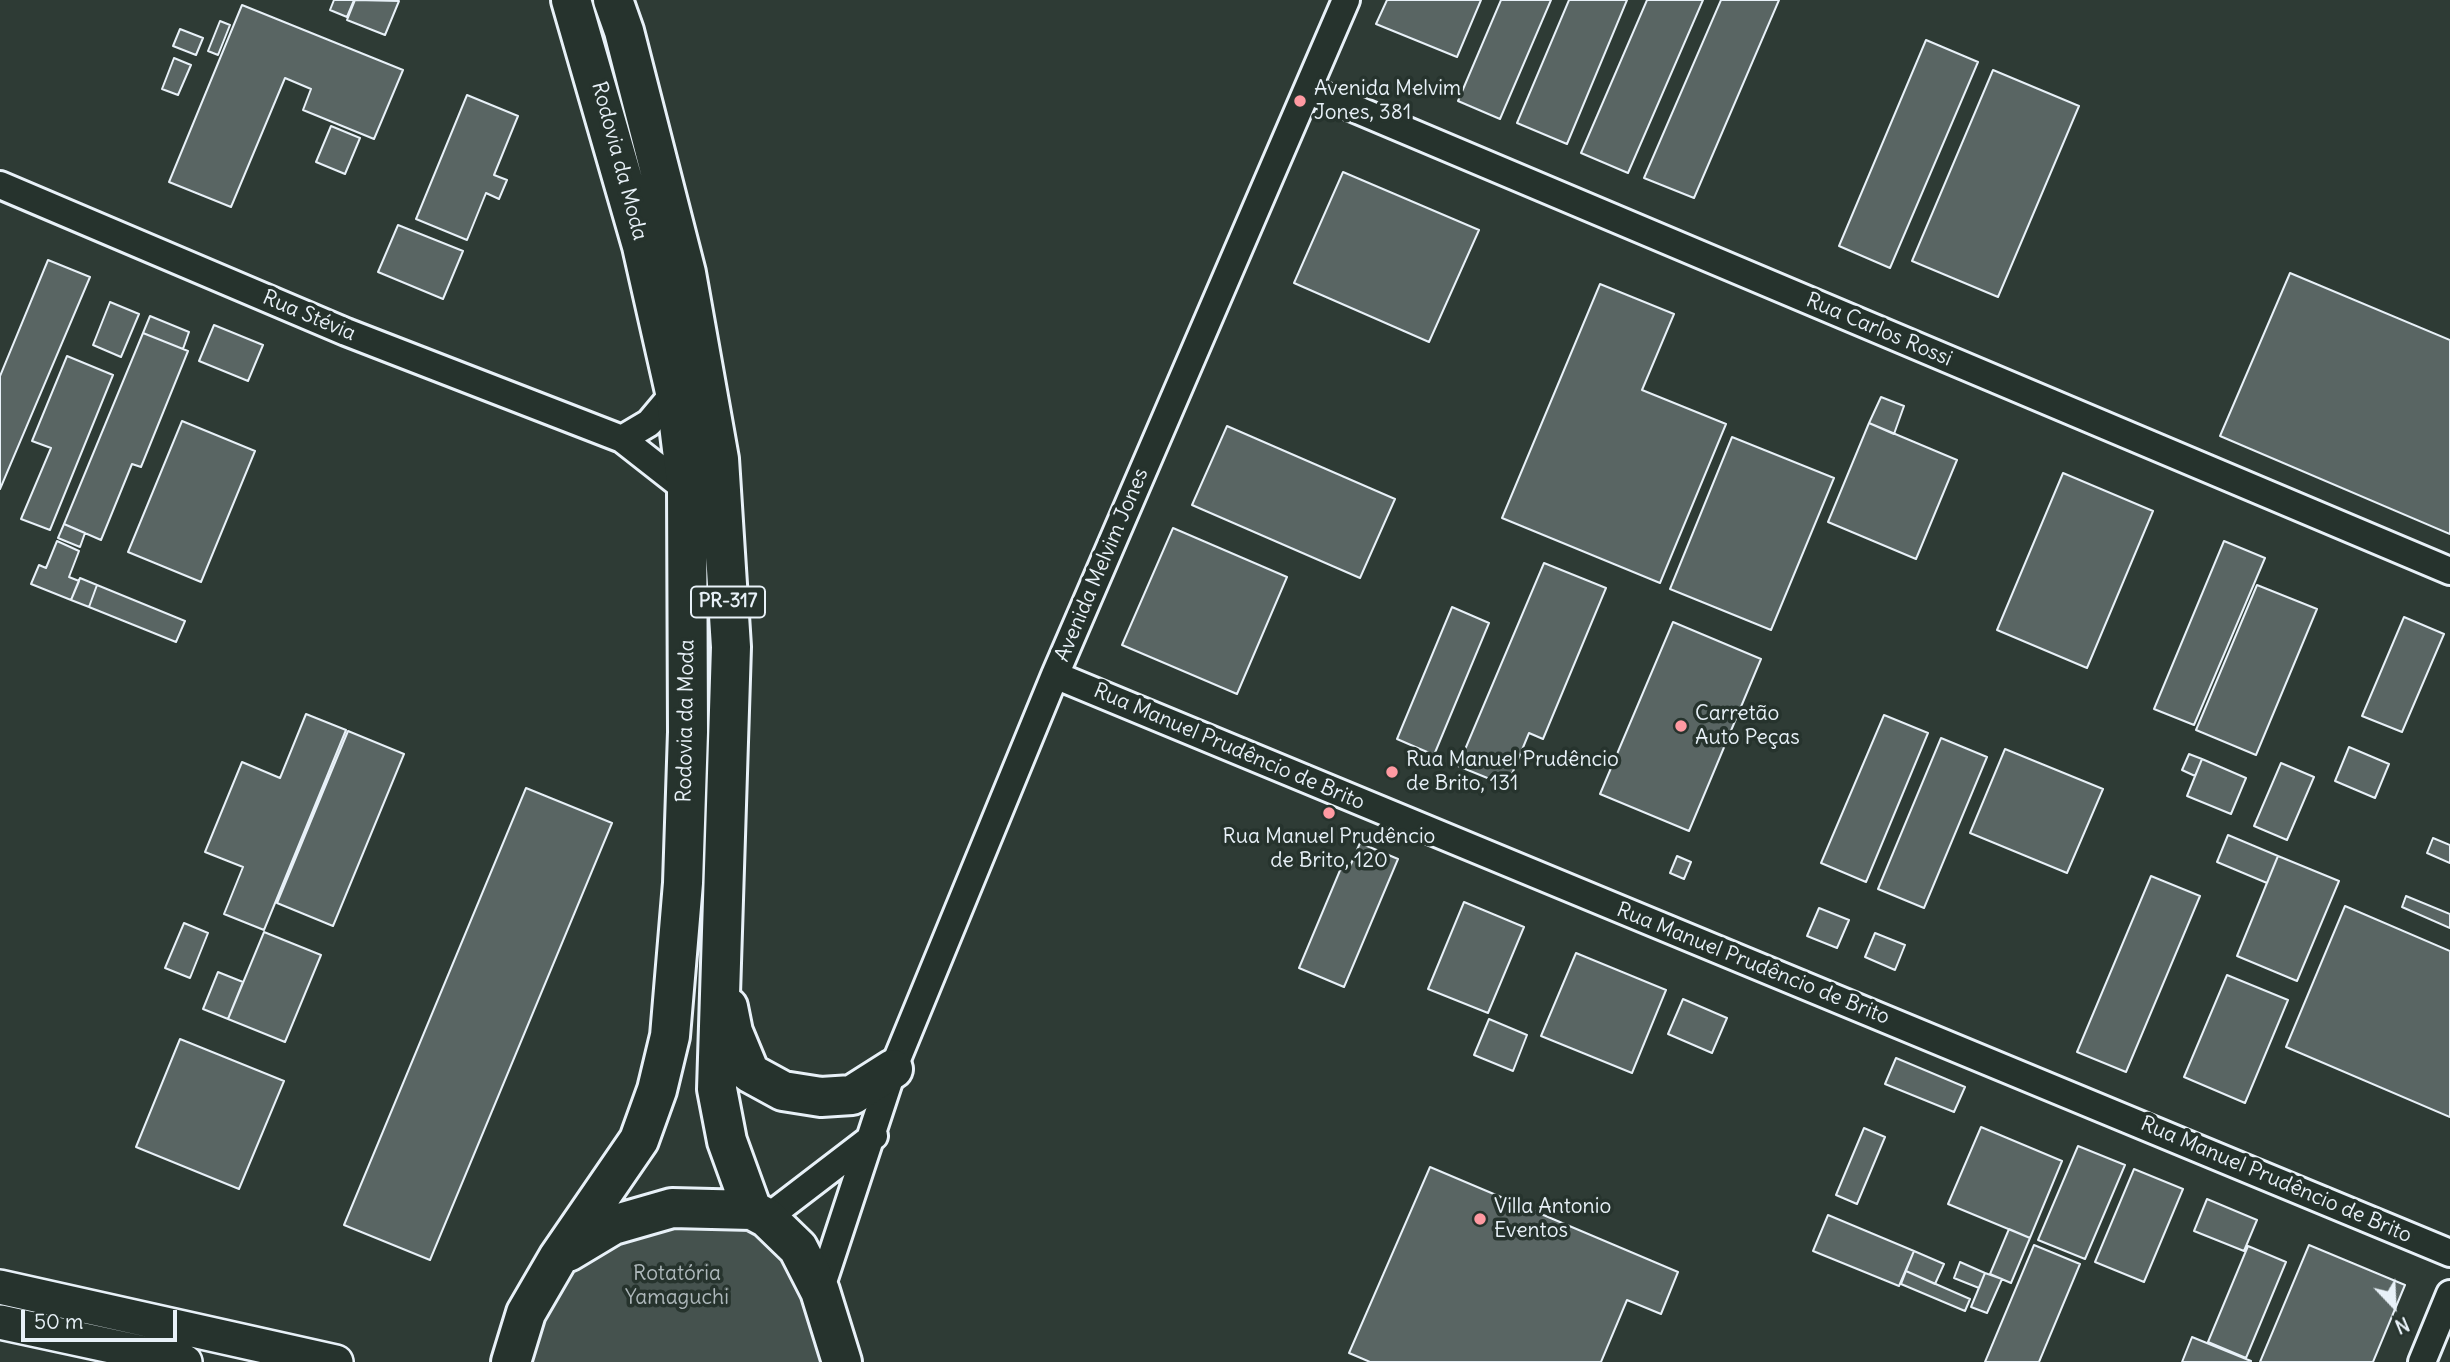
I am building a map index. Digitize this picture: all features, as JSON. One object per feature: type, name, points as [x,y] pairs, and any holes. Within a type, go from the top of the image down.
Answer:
[{"type":"highway","name":"Rodovia da Moda","points":[[558,1258],[639,1140],[657,1090],[670,1036],[683,883],[687,746],[687,490],[675,392],[642,246],[571,0]]},
{"type":"highway","name":"Rodovia da Moda","points":[[613,0],[624,31],[681,252],[719,459],[731,647],[730,754],[719,963],[717,1089],[727,1141],[759,1214]]},
{"type":"highway","points":[[719,963],[733,1032],[750,1073],[783,1091],[821,1097],[852,1095],[894,1069]]},
{"type":"highway","points":[[511,1362],[526,1313],[558,1258],[613,1225],[671,1209],[759,1214],[798,1248],[820,1291],[842,1362]]},
{"type":"main road","points":[[0,1287],[336,1362]]},
{"type":"main road","points":[[0,1322],[185,1362]]},
{"type":"street","name":"Avenida Melvim Jones","points":[[820,1291],[874,1136],[894,1069],[1055,675],[1346,0]]},
{"type":"street","name":"Rua Carlos Rossi","points":[[1308,89],[2450,572]]},
{"type":"street","name":"Rua Stévia","points":[[0,185],[346,332],[622,439],[687,490]]},
{"type":"street","points":[[622,439],[649,423],[675,392]]},
{"type":"street","name":"Rua Manuel Prudêncio de Brito","points":[[1055,675],[2450,1253]]},
{"type":"street","points":[[759,1214],[874,1136]]},
{"type":"street","points":[[2422,1362],[2450,1294]]},
{"type":"green space","name":"Rotatória Yamaguchi","points":[[767,1218],[842,1362],[511,1362],[526,1313],[613,1225]]},
{"type":"building","points":[[334,0],[354,0],[347,17],[330,10]]},
{"type":"building","points":[[355,0],[399,1],[385,35],[347,20]]},
{"type":"building","points":[[1387,0],[1481,0],[1457,57],[1376,24]]},
{"type":"building","points":[[1501,0],[1551,0],[1500,119],[1458,101]]},
{"type":"building","points":[[1569,0],[1627,0],[1567,144],[1517,123]]},
{"type":"building","points":[[1647,0],[1703,0],[1628,173],[1581,153]]},
{"type":"building","points":[[1721,0],[1779,0],[1694,198],[1644,178]]},
{"type":"building","points":[[242,5],[403,70],[374,139],[303,110],[311,89],[285,78],[231,207],[169,182]]},
{"type":"building","points":[[220,21],[230,25],[218,55],[208,51]]},
{"type":"building","points":[[180,29],[203,38],[196,55],[173,46]]},
{"type":"building","points":[[1926,40],[1978,62],[1890,268],[1839,246]]},
{"type":"building","points":[[174,58],[191,65],[178,95],[162,89]]},
{"type":"building","points":[[1993,70],[2079,106],[1998,297],[1912,261]]},
{"type":"building","points":[[467,95],[518,116],[494,175],[507,180],[499,199],[486,193],[467,240],[416,219]]},
{"type":"building","points":[[331,126],[360,138],[345,174],[316,162]]},
{"type":"building","points":[[1343,172],[1479,230],[1429,342],[1294,283]]},
{"type":"building","points":[[398,225],[463,251],[443,299],[378,272]]},
{"type":"building","points":[[48,260],[90,277],[0,489],[0,376]]},
{"type":"building","points":[[2290,273],[2450,340],[2450,534],[2220,436]]},
{"type":"building","points":[[1600,284],[1674,314],[1642,390],[1726,424],[1660,583],[1502,518]]},
{"type":"building","points":[[110,302],[139,314],[121,357],[93,345]]},
{"type":"building","points":[[150,316],[189,332],[183,349],[143,333]]},
{"type":"building","points":[[214,325],[263,345],[248,381],[199,361]]},
{"type":"building","points":[[143,333],[188,351],[141,467],[132,464],[101,540],[64,524]]},
{"type":"building","points":[[67,356],[113,375],[50,530],[21,519],[51,448],[32,441]]},
{"type":"building","points":[[1881,397],[1904,406],[1894,434],[1869,423]]},
{"type":"building","points":[[182,421],[255,451],[201,582],[128,552]]},
{"type":"building","points":[[1869,423],[1957,460],[1916,559],[1828,522]]},
{"type":"building","points":[[1227,426],[1395,499],[1360,578],[1192,505]]},
{"type":"building","points":[[1732,437],[1834,478],[1771,630],[1670,589]]},
{"type":"building","points":[[2063,473],[2153,511],[2087,668],[1997,630]]},
{"type":"building","points":[[64,524],[85,533],[80,547],[58,538]]},
{"type":"building","points":[[1173,528],[1287,577],[1237,694],[1122,645]]},
{"type":"building","points":[[57,541],[79,551],[69,577],[79,581],[71,600],[31,584],[39,565],[46,568]]},
{"type":"building","points":[[2224,541],[2265,558],[2194,725],[2154,709]]},
{"type":"building","points":[[1544,563],[1606,588],[1543,739],[1529,733],[1507,786],[1458,766]]},
{"type":"building","points":[[80,578],[97,585],[89,607],[71,600]]},
{"type":"building","points":[[97,585],[185,621],[176,642],[89,607]]},
{"type":"building","points":[[2257,585],[2317,609],[2256,755],[2196,730]]},
{"type":"building","points":[[1452,607],[1489,623],[1434,755],[1397,739]]},
{"type":"building","points":[[2404,617],[2444,634],[2402,732],[2362,716]]},
{"type":"building","name":"Carretão Auto Peças","points":[[1673,622],[1761,659],[1689,831],[1600,794]]},
{"type":"building","points":[[306,714],[346,730],[264,930],[224,914],[243,867],[205,852],[242,762],[280,778]]},
{"type":"building","points":[[1884,715],[1928,733],[1866,882],[1821,863]]},
{"type":"building","points":[[348,731],[404,754],[333,926],[277,903]]},
{"type":"building","points":[[1941,738],[1987,757],[1924,908],[1878,889]]},
{"type":"building","points":[[2349,747],[2389,764],[2375,798],[2335,781]]},
{"type":"building","points":[[2005,749],[2103,789],[2067,873],[1970,833]]},
{"type":"building","points":[[2189,754],[2202,759],[2195,776],[2182,770]]},
{"type":"building","points":[[2202,759],[2246,778],[2231,814],[2187,796]]},
{"type":"building","points":[[2281,763],[2314,777],[2287,840],[2254,826]]},
{"type":"building","points":[[526,788],[612,823],[430,1260],[344,1225]]},
{"type":"building","points":[[2228,835],[2278,856],[2267,883],[2217,862]]},
{"type":"building","points":[[2433,838],[2450,845],[2450,863],[2427,853]]},
{"type":"building","points":[[1360,843],[1398,859],[1344,987],[1299,968],[1341,868],[1348,871]]},
{"type":"building","points":[[1677,856],[1691,862],[1684,879],[1670,873]]},
{"type":"building","points":[[2278,856],[2339,881],[2297,981],[2237,956]]},
{"type":"building","points":[[2151,876],[2200,896],[2126,1072],[2077,1052]]},
{"type":"building","points":[[2406,896],[2450,914],[2450,928],[2402,907]]},
{"type":"building","points":[[1464,902],[1524,927],[1488,1013],[1428,989]]},
{"type":"building","points":[[2345,906],[2450,951],[2450,1117],[2286,1047]]},
{"type":"building","points":[[1819,908],[1849,920],[1837,948],[1807,936]]},
{"type":"building","points":[[184,923],[208,933],[190,978],[165,968]]},
{"type":"building","points":[[264,932],[321,955],[285,1042],[228,1019]]},
{"type":"building","points":[[1875,933],[1905,945],[1895,970],[1865,957]]},
{"type":"building","points":[[1576,953],[1666,990],[1632,1073],[1541,1036]]},
{"type":"building","points":[[218,972],[243,982],[228,1019],[203,1009]]},
{"type":"building","points":[[2227,975],[2288,1000],[2245,1103],[2184,1077]]},
{"type":"building","points":[[1683,999],[1727,1018],[1712,1053],[1668,1034]]},
{"type":"building","points":[[1489,1019],[1527,1035],[1513,1071],[1474,1055]]},
{"type":"building","points":[[180,1039],[284,1081],[239,1189],[136,1147]]},
{"type":"building","points":[[1896,1058],[1965,1087],[1954,1112],[1885,1084]]},
{"type":"building","points":[[1981,1127],[2062,1161],[2030,1238],[1948,1204]]},
{"type":"building","points":[[1864,1128],[1885,1137],[1857,1204],[1836,1195]]},
{"type":"building","points":[[2078,1146],[2125,1165],[2085,1259],[2038,1240]]},
{"type":"building","name":"Villa Antonio Eventos","points":[[1430,1167],[1678,1272],[1661,1314],[1627,1300],[1601,1362],[1370,1362],[1349,1353]]},
{"type":"building","points":[[2134,1169],[2183,1189],[2144,1282],[2095,1262]]},
{"type":"building","points":[[2207,1199],[2257,1220],[2244,1251],[2194,1231]]},
{"type":"building","points":[[1828,1215],[1914,1251],[1899,1286],[1813,1251]]},
{"type":"building","points":[[2009,1229],[2030,1238],[2011,1283],[1990,1274]]},
{"type":"building","points":[[2034,1245],[2080,1264],[2039,1362],[1985,1362]]},
{"type":"building","points":[[2309,1245],[2405,1285],[2373,1362],[2260,1362]]},
{"type":"building","points":[[2248,1246],[2286,1262],[2246,1358],[2208,1342]]},
{"type":"building","points":[[1914,1251],[1944,1264],[1935,1284],[1906,1271]]},
{"type":"building","points":[[1960,1262],[1985,1273],[1979,1288],[1954,1278]]},
{"type":"building","points":[[1906,1271],[1970,1299],[1965,1311],[1901,1284]]},
{"type":"building","points":[[1985,1273],[2002,1279],[1987,1313],[1971,1307]]},
{"type":"building","points":[[2192,1337],[2251,1361],[2251,1362],[2182,1362]]},
{"type":"place","name":"Avenida Melvim Jones, 381","points":[[1300,101]]},
{"type":"place","name":"Carretão Auto Peças","points":[[1681,726]]},
{"type":"place","name":"Rua Manuel Prudêncio de Brito, 131","points":[[1392,772]]},
{"type":"place","name":"Rua Manuel Prudêncio de Brito, 120","points":[[1329,813]]},
{"type":"place","name":"Villa Antonio Eventos","points":[[1480,1219]]}]
